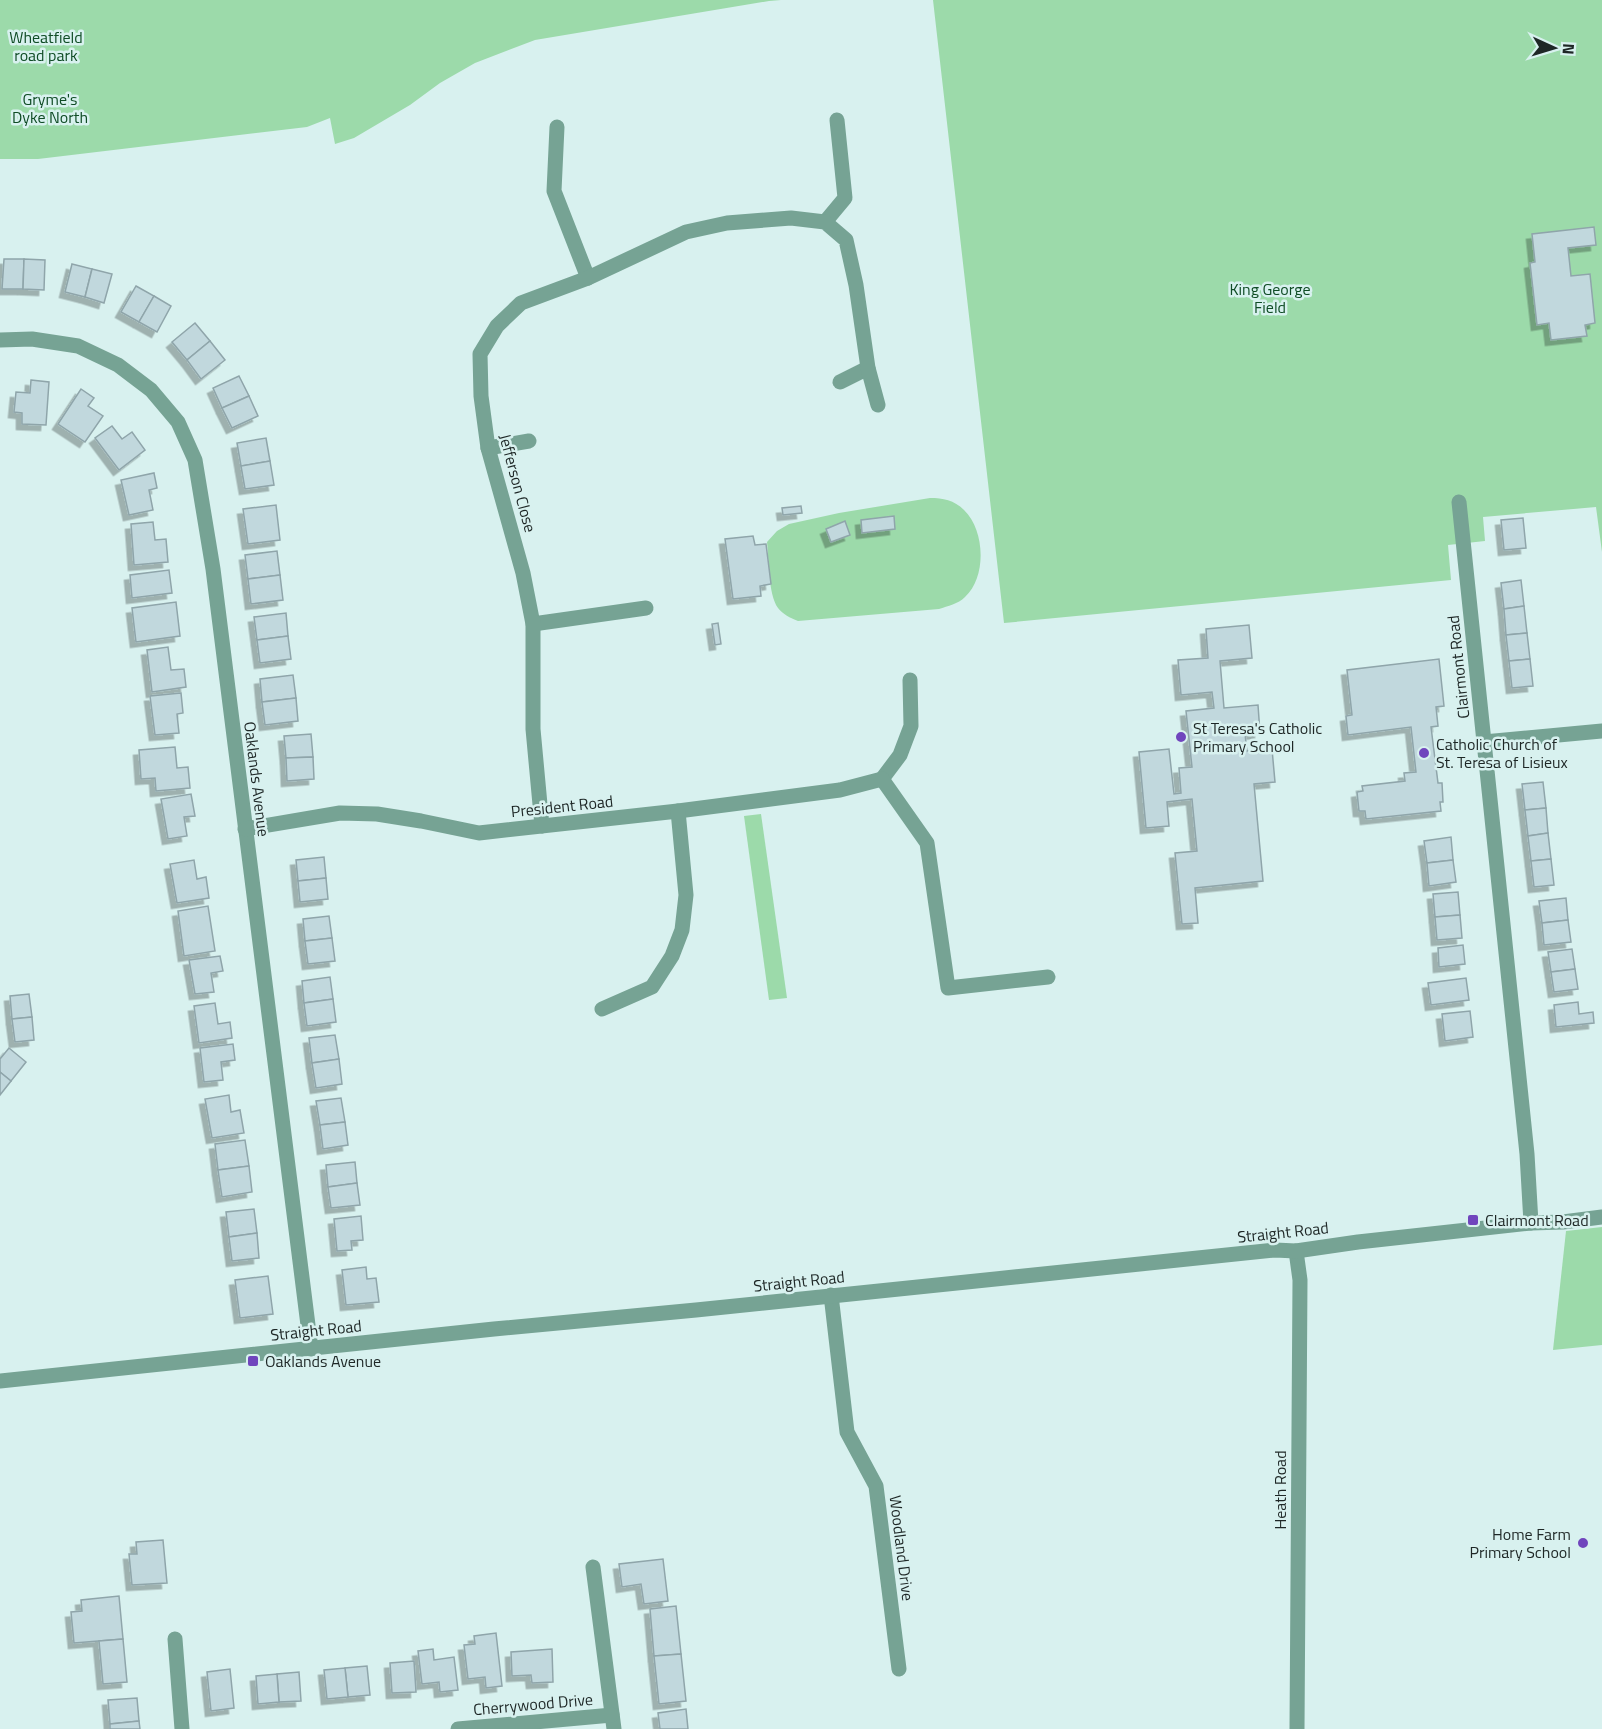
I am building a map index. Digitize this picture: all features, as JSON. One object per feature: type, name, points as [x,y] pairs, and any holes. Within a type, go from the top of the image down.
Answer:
[{"type":"street","points":[[837,120],[845,198],[825,222],[846,240],[856,285],[868,368],[878,405]]},
{"type":"street","points":[[557,127],[554,191],[588,278]]},
{"type":"street","name":"Jefferson Close","points":[[542,826],[532,729],[533,624],[523,573],[488,448],[481,396],[480,354],[497,326],[521,303],[588,278],[686,232],[727,223],[791,218],[825,222]]},
{"type":"street","name":"Oaklands Avenue","points":[[0,340],[33,339],[78,346],[118,365],[151,390],[178,422],[195,460],[213,569],[311,1349]]},
{"type":"street","points":[[840,382],[868,368]]},
{"type":"street","points":[[488,448],[529,441]]},
{"type":"street","name":"Clairmont Road","points":[[1459,502],[1527,1154],[1531,1223]]},
{"type":"street","points":[[533,624],[646,608]]},
{"type":"street","points":[[909,680],[911,726],[900,755],[882,779],[927,843],[948,988],[1048,977]]},
{"type":"street","points":[[1484,742],[1602,731]]},
{"type":"street","name":"President Road","points":[[245,829],[340,813],[377,814],[479,833],[678,812],[840,790],[882,779]]},
{"type":"street","points":[[602,1009],[652,987],[676,947],[682,930],[686,895],[678,812]]},
{"type":"street","name":"Straight Road","points":[[0,1381],[1275,1250],[1296,1251],[1358,1242],[1602,1217]]},
{"type":"street","name":"Heath Road","points":[[1296,1251],[1300,1280],[1297,1729]]},
{"type":"street","name":"Woodland Drive","points":[[831,1295],[847,1432],[876,1486],[899,1669]]},
{"type":"street","name":"Cherrywood Drive","points":[[458,1729],[613,1722],[594,1567]]},
{"type":"street","points":[[176,1639],[182,1729]]},
{"type":"green space","name":"Wheatfield road park","points":[[0,0],[781,0],[535,40],[475,63],[354,138],[335,144],[330,118],[307,127],[38,159],[0,159]]},
{"type":"green space","name":"King George Field","points":[[933,0],[1602,0],[1602,552],[1596,507],[1483,517],[1485,541],[1448,545],[1451,580],[1004,623]]},
{"type":"green space","points":[[930,498],[944,499],[956,504],[964,510],[976,529],[981,554],[980,566],[977,578],[965,597],[939,609],[798,621],[787,616],[778,608],[772,594],[767,542],[777,531],[789,524],[839,513]]},
{"type":"green space","points":[[761,814],[787,998],[769,1000],[744,816]]},
{"type":"green space","points":[[1602,1227],[1602,1345],[1553,1350],[1566,1231]]},
{"type":"building","points":[[1594,227],[1596,245],[1568,248],[1571,276],[1590,274],[1595,323],[1585,325],[1587,336],[1551,340],[1549,323],[1537,325],[1530,263],[1535,262],[1532,234]]},
{"type":"building","points":[[4,259],[24,259],[23,289],[2,289]]},
{"type":"building","points":[[24,259],[45,260],[44,290],[23,289]]},
{"type":"building","points":[[72,264],[92,269],[85,297],[65,292]]},
{"type":"building","points":[[92,269],[112,274],[104,303],[85,297]]},
{"type":"building","points":[[136,286],[154,296],[139,322],[121,312]]},
{"type":"building","points":[[154,296],[171,306],[157,332],[139,322]]},
{"type":"building","points":[[195,323],[210,341],[187,360],[172,342]]},
{"type":"building","points":[[210,341],[225,360],[201,379],[187,360]]},
{"type":"building","points":[[239,376],[249,396],[222,408],[213,388]]},
{"type":"building","points":[[31,380],[49,382],[46,425],[22,424],[22,413],[14,412],[16,392],[30,393]]},
{"type":"building","points":[[81,389],[94,398],[88,406],[103,416],[85,442],[58,424]]},
{"type":"building","points":[[249,396],[258,416],[232,428],[222,408]]},
{"type":"building","points":[[112,426],[122,439],[132,432],[145,450],[119,470],[95,438]]},
{"type":"building","points":[[266,438],[270,461],[241,466],[237,443]]},
{"type":"building","points":[[270,461],[274,485],[245,489],[241,466]]},
{"type":"building","points":[[154,473],[157,488],[149,490],[153,510],[129,515],[121,480]]},
{"type":"building","points":[[276,505],[280,540],[248,544],[243,509]]},
{"type":"building","points":[[801,506],[802,513],[783,515],[782,508]]},
{"type":"building","points":[[894,516],[895,529],[862,533],[861,520]]},
{"type":"building","points":[[1523,518],[1526,548],[1504,550],[1501,520]]},
{"type":"building","points":[[845,521],[850,535],[831,542],[826,529]]},
{"type":"building","points":[[153,522],[155,540],[166,539],[168,562],[134,565],[131,524]]},
{"type":"building","points":[[753,536],[755,545],[766,544],[771,584],[760,586],[761,596],[733,599],[725,539]]},
{"type":"building","points":[[277,551],[280,575],[248,579],[245,555]]},
{"type":"building","points":[[169,570],[172,593],[132,598],[130,575]]},
{"type":"building","points":[[280,575],[283,600],[251,604],[248,579]]},
{"type":"building","points":[[1521,580],[1524,606],[1504,609],[1501,583]]},
{"type":"building","points":[[176,602],[180,636],[136,642],[132,608]]},
{"type":"building","points":[[1524,606],[1527,633],[1506,635],[1504,609]]},
{"type":"building","points":[[286,613],[288,636],[257,640],[254,617]]},
{"type":"building","points":[[718,623],[721,644],[715,645],[712,624]]},
{"type":"building","points":[[1249,625],[1252,658],[1220,661],[1224,708],[1258,705],[1260,733],[1245,734],[1247,751],[1272,749],[1275,782],[1254,784],[1263,881],[1195,888],[1198,923],[1182,924],[1175,853],[1197,851],[1192,799],[1167,802],[1169,826],[1146,828],[1139,752],[1169,749],[1174,794],[1181,793],[1179,768],[1192,767],[1186,711],[1214,708],[1212,692],[1181,695],[1178,660],[1208,658],[1206,629]]},
{"type":"building","points":[[1527,633],[1530,659],[1509,661],[1506,635]]},
{"type":"building","points":[[288,636],[291,659],[260,663],[257,640]]},
{"type":"building","points":[[168,647],[171,670],[184,669],[186,687],[152,692],[147,650]]},
{"type":"building","name":"Catholic Church of St. Teresa of Lisieux","points":[[1439,659],[1444,706],[1436,707],[1438,726],[1431,727],[1438,783],[1442,783],[1441,811],[1366,819],[1365,811],[1359,811],[1357,792],[1363,791],[1362,786],[1405,781],[1404,773],[1416,772],[1411,727],[1348,735],[1346,716],[1352,715],[1347,670]]},
{"type":"building","points":[[1530,659],[1533,686],[1512,688],[1509,661]]},
{"type":"building","points":[[293,675],[296,698],[262,702],[260,679]]},
{"type":"building","points":[[181,693],[183,713],[177,714],[179,733],[155,735],[150,696]]},
{"type":"building","points":[[296,698],[298,721],[265,725],[262,702]]},
{"type":"building","points":[[311,734],[313,757],[286,758],[284,736]]},
{"type":"building","points":[[175,747],[177,768],[188,767],[190,788],[156,791],[155,778],[141,779],[139,750]]},
{"type":"building","points":[[313,757],[314,779],[287,781],[286,758]]},
{"type":"building","points":[[1543,782],[1546,808],[1525,810],[1522,784]]},
{"type":"building","points":[[191,794],[195,816],[184,817],[187,836],[168,839],[161,799]]},
{"type":"building","points":[[1546,808],[1548,833],[1528,836],[1525,810]]},
{"type":"building","points":[[1548,833],[1551,859],[1531,861],[1528,836]]},
{"type":"building","points":[[1451,837],[1453,860],[1427,863],[1424,841]]},
{"type":"building","points":[[324,857],[326,878],[298,881],[296,860]]},
{"type":"building","points":[[1551,859],[1554,885],[1534,887],[1531,861]]},
{"type":"building","points":[[194,860],[197,879],[206,877],[209,898],[177,903],[170,864]]},
{"type":"building","points":[[1453,860],[1456,882],[1429,886],[1427,863]]},
{"type":"building","points":[[326,878],[328,899],[300,902],[298,881]]},
{"type":"building","points":[[1458,892],[1460,915],[1435,917],[1433,894]]},
{"type":"building","points":[[1566,898],[1568,920],[1542,923],[1539,901]]},
{"type":"building","points":[[208,906],[215,951],[184,956],[178,911]]},
{"type":"building","points":[[1460,915],[1462,938],[1437,940],[1435,917]]},
{"type":"building","points":[[329,916],[332,938],[305,941],[303,919]]},
{"type":"building","points":[[1568,920],[1571,942],[1544,945],[1542,923]]},
{"type":"building","points":[[332,938],[335,961],[308,964],[305,941]]},
{"type":"building","points":[[1463,945],[1465,964],[1439,967],[1438,948]]},
{"type":"building","points":[[1572,949],[1575,969],[1551,972],[1548,952]]},
{"type":"building","points":[[220,956],[223,971],[211,973],[214,992],[195,994],[189,960]]},
{"type":"building","points":[[1575,969],[1578,989],[1554,992],[1551,972]]},
{"type":"building","points":[[330,977],[333,999],[304,1003],[302,981]]},
{"type":"building","points":[[1466,978],[1469,1000],[1431,1005],[1428,983]]},
{"type":"building","points":[[29,994],[32,1017],[12,1019],[10,996]]},
{"type":"building","points":[[333,999],[336,1022],[307,1026],[304,1003]]},
{"type":"building","points":[[1578,1002],[1579,1014],[1593,1012],[1594,1023],[1556,1027],[1554,1005]]},
{"type":"building","points":[[215,1003],[218,1024],[230,1022],[232,1038],[199,1043],[194,1006]]},
{"type":"building","points":[[1470,1011],[1473,1037],[1445,1041],[1442,1014]]},
{"type":"building","points":[[32,1017],[34,1040],[15,1042],[12,1019]]},
{"type":"building","points":[[335,1035],[339,1059],[312,1063],[309,1038]]},
{"type":"building","points":[[233,1044],[235,1060],[221,1062],[223,1080],[204,1082],[200,1048]]},
{"type":"building","points":[[9,1048],[26,1062],[11,1081],[0,1072],[0,1059]]},
{"type":"building","points":[[339,1059],[342,1084],[316,1088],[312,1063]]},
{"type":"building","points":[[0,1072],[11,1081],[0,1095]]},
{"type":"building","points":[[229,1095],[231,1112],[240,1110],[244,1133],[212,1138],[205,1099]]},
{"type":"building","points":[[341,1098],[345,1122],[320,1125],[316,1101]]},
{"type":"building","points":[[345,1122],[348,1145],[323,1149],[320,1125]]},
{"type":"building","points":[[245,1140],[249,1166],[218,1170],[215,1144]]},
{"type":"building","points":[[355,1162],[357,1183],[328,1187],[326,1165]]},
{"type":"building","points":[[249,1166],[252,1192],[222,1197],[218,1170]]},
{"type":"building","points":[[357,1183],[360,1205],[331,1208],[328,1187]]},
{"type":"building","points":[[254,1209],[257,1233],[229,1237],[226,1212]]},
{"type":"building","points":[[361,1216],[363,1240],[351,1241],[352,1250],[337,1251],[334,1219]]},
{"type":"building","points":[[257,1233],[259,1258],[232,1261],[229,1237]]},
{"type":"building","points":[[366,1267],[367,1279],[376,1278],[379,1302],[346,1305],[342,1270]]},
{"type":"building","points":[[268,1276],[273,1314],[240,1318],[235,1280]]},
{"type":"building","points":[[163,1540],[167,1583],[132,1585],[129,1554],[137,1554],[136,1542]]},
{"type":"building","points":[[663,1559],[668,1601],[644,1604],[641,1584],[622,1587],[619,1564]]},
{"type":"building","points":[[119,1596],[123,1639],[74,1643],[71,1612],[82,1611],[81,1600]]},
{"type":"building","points":[[676,1606],[681,1654],[654,1656],[650,1609]]},
{"type":"building","points":[[496,1633],[502,1686],[486,1688],[485,1677],[468,1679],[464,1645],[475,1644],[474,1636]]},
{"type":"building","points":[[123,1639],[127,1682],[103,1684],[99,1641]]},
{"type":"building","points":[[433,1649],[434,1660],[454,1657],[458,1690],[440,1692],[439,1682],[422,1684],[418,1651]]},
{"type":"building","points":[[552,1649],[553,1682],[532,1683],[531,1675],[512,1676],[511,1652]]},
{"type":"building","points":[[681,1654],[686,1701],[659,1704],[654,1656]]},
{"type":"building","points":[[414,1661],[416,1692],[392,1693],[390,1663]]},
{"type":"building","points":[[367,1666],[370,1695],[348,1697],[345,1668]]},
{"type":"building","points":[[345,1668],[348,1697],[327,1699],[324,1670]]},
{"type":"building","points":[[230,1669],[234,1708],[211,1711],[207,1672]]},
{"type":"building","points":[[299,1672],[301,1701],[279,1702],[277,1674]]},
{"type":"building","points":[[277,1674],[279,1702],[258,1704],[256,1676]]},
{"type":"building","points":[[137,1698],[139,1721],[110,1724],[108,1700]]},
{"type":"building","points":[[686,1709],[688,1729],[660,1729],[658,1713]]},
{"type":"building","points":[[139,1721],[140,1729],[110,1729],[110,1724]]},
{"type":"place","name":"St Teresa's Catholic Primary School","points":[[1181,737]]},
{"type":"place","name":"Catholic Church of St. Teresa of Lisieux","points":[[1424,753]]},
{"type":"place","name":"Clairmont Road","points":[[1473,1220]]},
{"type":"place","name":"Oaklands Avenue","points":[[253,1361]]},
{"type":"place","name":"Home Farm Primary School","points":[[1583,1543]]},
{"type":"park label","name":"Gryme's Dyke North","points":[[50,108]]}]
